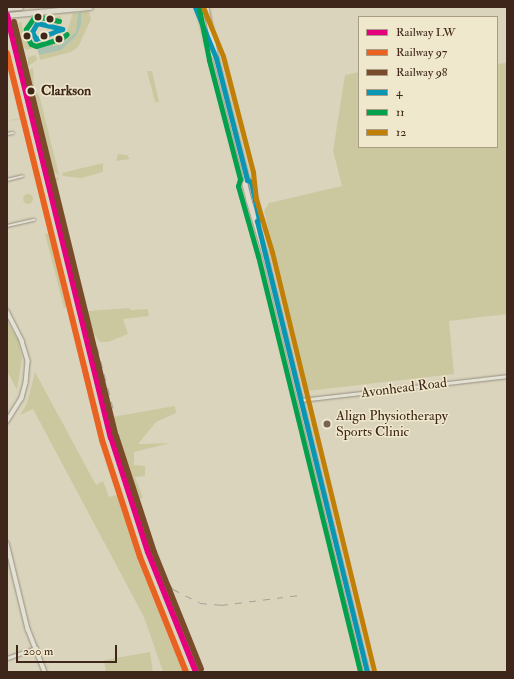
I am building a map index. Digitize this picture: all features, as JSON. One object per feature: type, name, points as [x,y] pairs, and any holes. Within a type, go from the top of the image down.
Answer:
[{"type":"main road","points":[[7,8],[20,7]]},
{"type":"main road","points":[[7,15],[89,7]]},
{"type":"main road","points":[[195,7],[201,18]]},
{"type":"main road","points":[[199,7],[208,42],[216,58]]},
{"type":"main road","points":[[206,7],[216,58],[247,180],[246,184],[257,221],[367,672]]},
{"type":"main road","points":[[208,14],[210,7]]},
{"type":"street","points":[[7,134],[13,133]]},
{"type":"street","points":[[7,180],[23,176]]},
{"type":"street","points":[[7,226],[34,220]]},
{"type":"street","points":[[7,311],[22,341],[28,362],[22,398],[7,422]]},
{"type":"street","name":"Avonhead Road","points":[[300,400],[507,376]]},
{"type":"street","points":[[7,543],[36,648],[45,672]]},
{"type":"street","points":[[7,658],[36,648]]},
{"type":"shaded area","points":[[81,12],[89,12],[91,19],[78,47],[71,52],[40,60],[39,55],[59,49],[68,43],[81,25]]},
{"type":"shaded area","points":[[81,12],[81,25],[76,36],[61,50],[39,55],[37,48],[51,44],[54,46],[62,44],[76,32],[78,13]]},
{"type":"shaded area","points":[[73,13],[78,13],[76,32],[62,44],[54,46],[51,44],[37,48],[36,44],[55,40],[67,32]]},
{"type":"shaded area","points":[[61,16],[62,21],[58,25],[49,22],[49,18]]},
{"type":"shaded area","points":[[21,21],[24,33],[27,34],[26,37],[34,48],[26,50],[23,46],[18,24]]},
{"type":"shaded area","points":[[36,55],[37,60],[28,66],[28,57]]},
{"type":"shaded area","points":[[507,63],[507,314],[449,321],[454,374],[307,391],[264,211],[269,203],[342,186],[333,151],[345,75],[358,72],[358,148],[498,148],[498,64]]},
{"type":"shaded area","points":[[33,68],[34,87],[40,98],[59,175],[54,172],[29,70]]},
{"type":"shaded area","points":[[147,71],[152,71],[159,102],[155,102]]},
{"type":"shaded area","points":[[19,102],[23,119],[7,121],[20,118],[16,103]]},
{"type":"shaded area","points":[[118,154],[127,155],[130,159],[116,161]]},
{"type":"shaded area","points":[[103,163],[103,172],[81,178],[63,176],[62,173]]},
{"type":"shaded area","points":[[59,177],[57,182],[76,262],[74,263],[56,186],[55,178]]},
{"type":"shaded area","points":[[28,194],[33,199],[28,204],[23,199]]},
{"type":"shaded area","points":[[49,233],[68,307],[64,308],[45,234]]},
{"type":"shaded area","points":[[129,308],[131,310],[148,309],[149,316],[123,319],[128,334],[108,342],[100,342],[85,322],[88,311]]},
{"type":"shaded area","points":[[7,321],[18,340],[22,359],[17,390],[7,371]]},
{"type":"shaded area","points":[[35,372],[96,485],[103,481],[109,497],[119,494],[188,672],[163,672],[144,617],[33,409],[20,415],[27,403]]},
{"type":"shaded area","points":[[175,406],[176,413],[156,422],[138,444],[170,443],[134,452],[134,465],[145,466],[145,476],[135,477],[143,498],[134,499],[112,417]]},
{"type":"shaded area","points":[[150,652],[153,672],[106,672],[104,660]]},
{"type":"railway","points":[[81,309],[97,347],[114,412]]},
{"type":"railway","points":[[154,560],[173,589],[200,603],[221,605],[299,595]]},
{"type":"railway","points":[[195,663],[198,672]]},
{"type":"rail line","name":"LW","points":[[7,15],[111,437],[148,552],[196,672]]},
{"type":"rail line","name":"98","points":[[14,22],[116,436],[154,552],[201,669]]},
{"type":"rail line","name":"97","points":[[7,53],[102,440],[140,557],[186,672]]},
{"type":"transit line","name":"4","points":[[195,7],[216,58],[247,180],[251,182],[259,219],[257,221],[367,672]]},
{"type":"transit line","name":"12","points":[[203,7],[223,56],[253,172],[256,199],[272,252],[374,670]]},
{"type":"transit line","name":"11","points":[[199,8],[209,60],[240,179],[238,186],[258,256],[360,672]]},
{"type":"transit line","name":"11","points":[[59,21],[35,16],[26,29],[26,35],[31,44],[36,46],[62,38],[67,34]]},
{"type":"transit line","name":"4","points":[[37,23],[62,29],[36,39],[32,32],[37,23]]},
{"type":"place","name":"Clarkson","points":[[31,91]]},
{"type":"place","name":"Align Physiotherapy Sports Clinic","points":[[327,424]]}]
